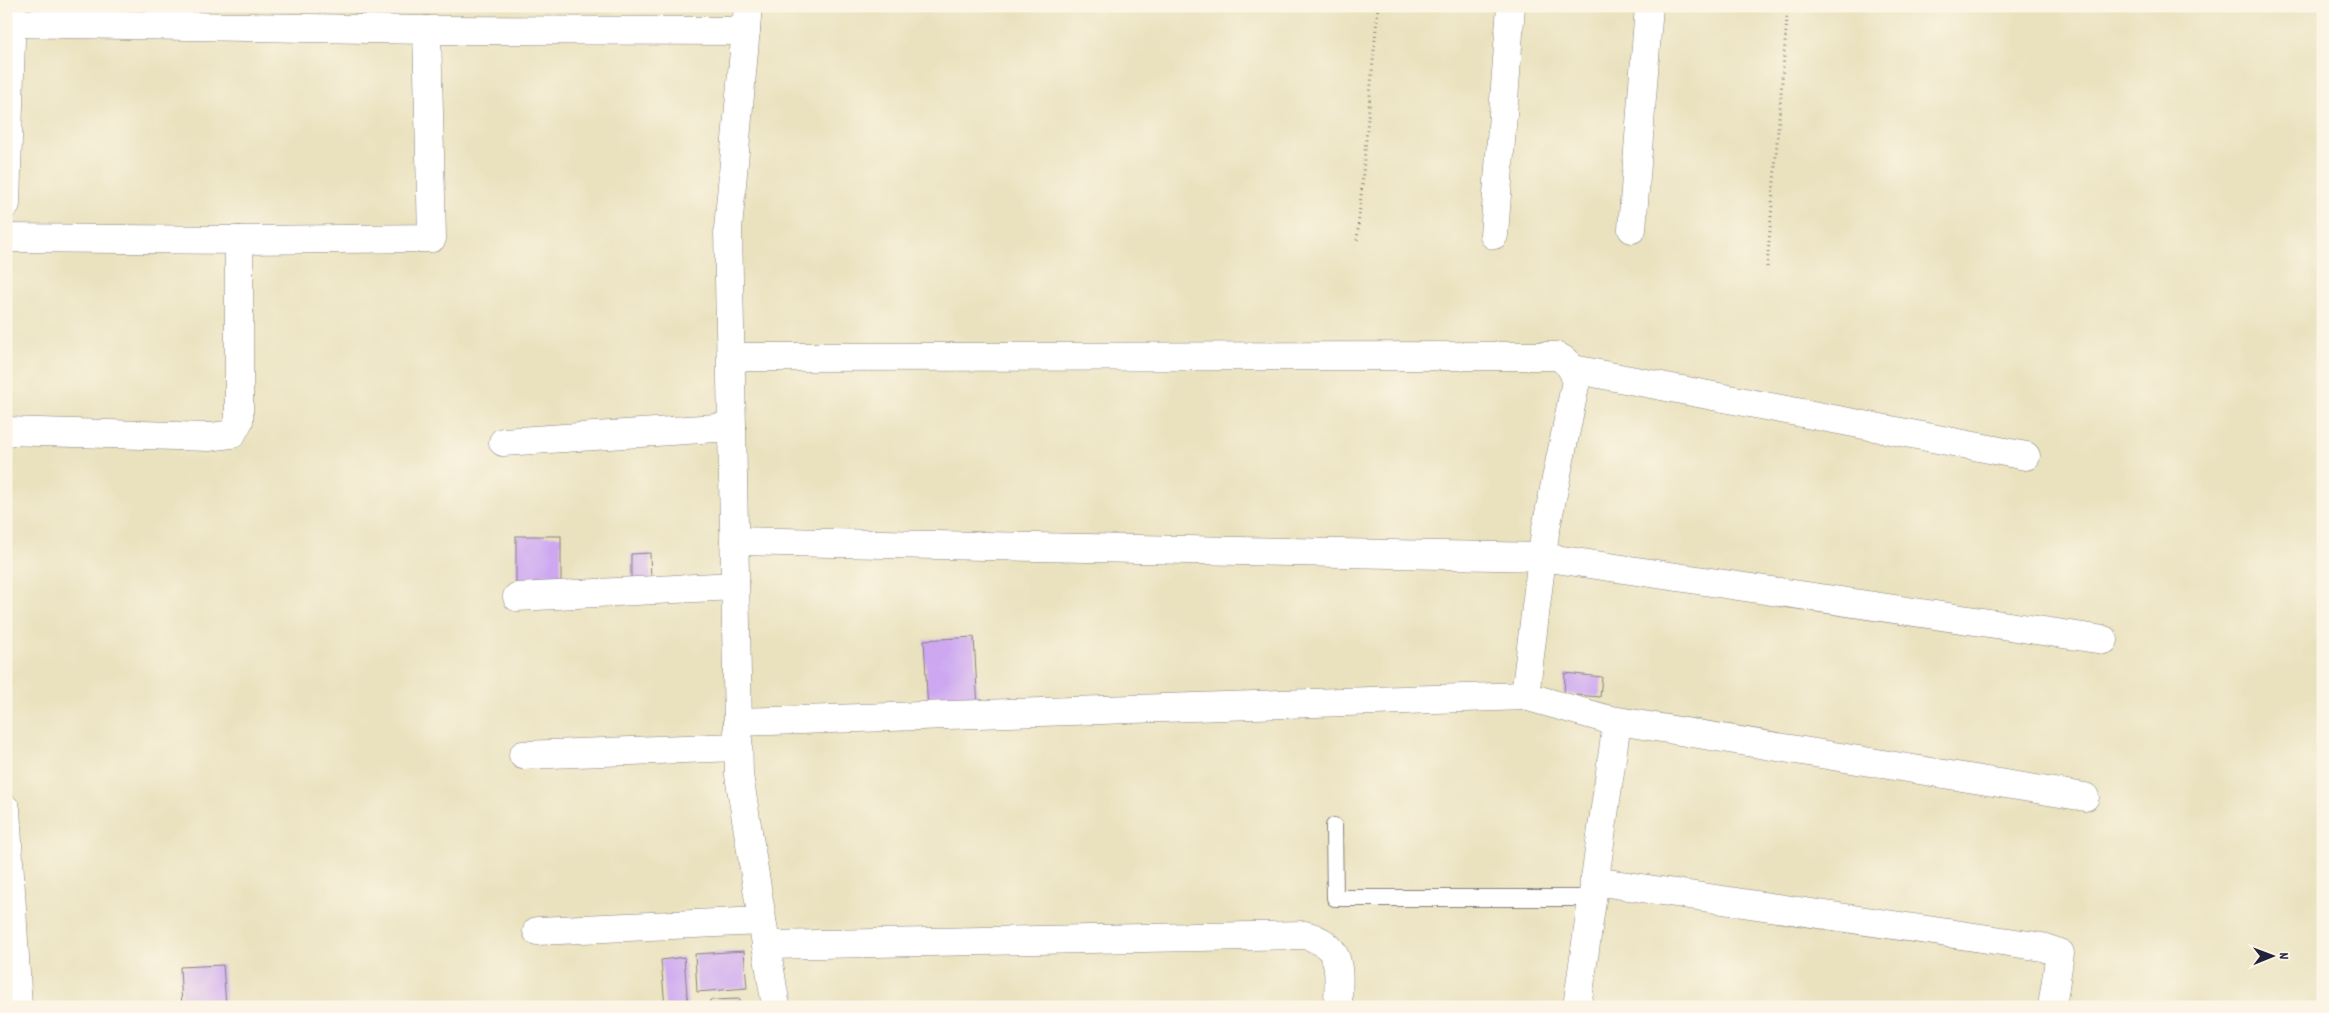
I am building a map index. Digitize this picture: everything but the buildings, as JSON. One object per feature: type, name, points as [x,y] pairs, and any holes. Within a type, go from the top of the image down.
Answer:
[{"type":"street","points":[[1494,236],[1511,6]]},
{"type":"street","points":[[1632,229],[1649,6]]},
{"type":"street","points":[[6,204],[10,18],[427,30],[747,18],[728,229],[738,775],[776,1007]]},
{"type":"street","points":[[6,238],[239,240],[432,238],[427,30]]},
{"type":"street","points":[[6,431],[210,437],[232,434],[239,421],[239,240]]},
{"type":"street","points":[[731,357],[1557,356],[1566,361],[1573,369],[1576,382],[1542,557],[1525,696]]},
{"type":"street","points":[[1573,369],[2026,456]]},
{"type":"street","points":[[503,442],[732,427]]},
{"type":"street","points":[[734,541],[1542,557],[2104,640]]},
{"type":"street","points":[[518,597],[735,586]]},
{"type":"street","points":[[522,756],[738,735],[1525,696],[1617,722],[1577,1007]]},
{"type":"street","points":[[1606,718],[2085,797]]},
{"type":"street","points":[[6,809],[14,993]]},
{"type":"street","points":[[1593,889],[2042,947],[2060,953],[2052,1007]]},
{"type":"street","points":[[537,931],[1305,935],[1319,938],[1332,947],[1338,960],[1338,1007]]},
{"type":"lane","points":[[1334,826],[1335,898],[1593,889]]},
{"type":"path","points":[[1357,240],[1378,6]]},
{"type":"path","points":[[1766,267],[1788,6]]}]
